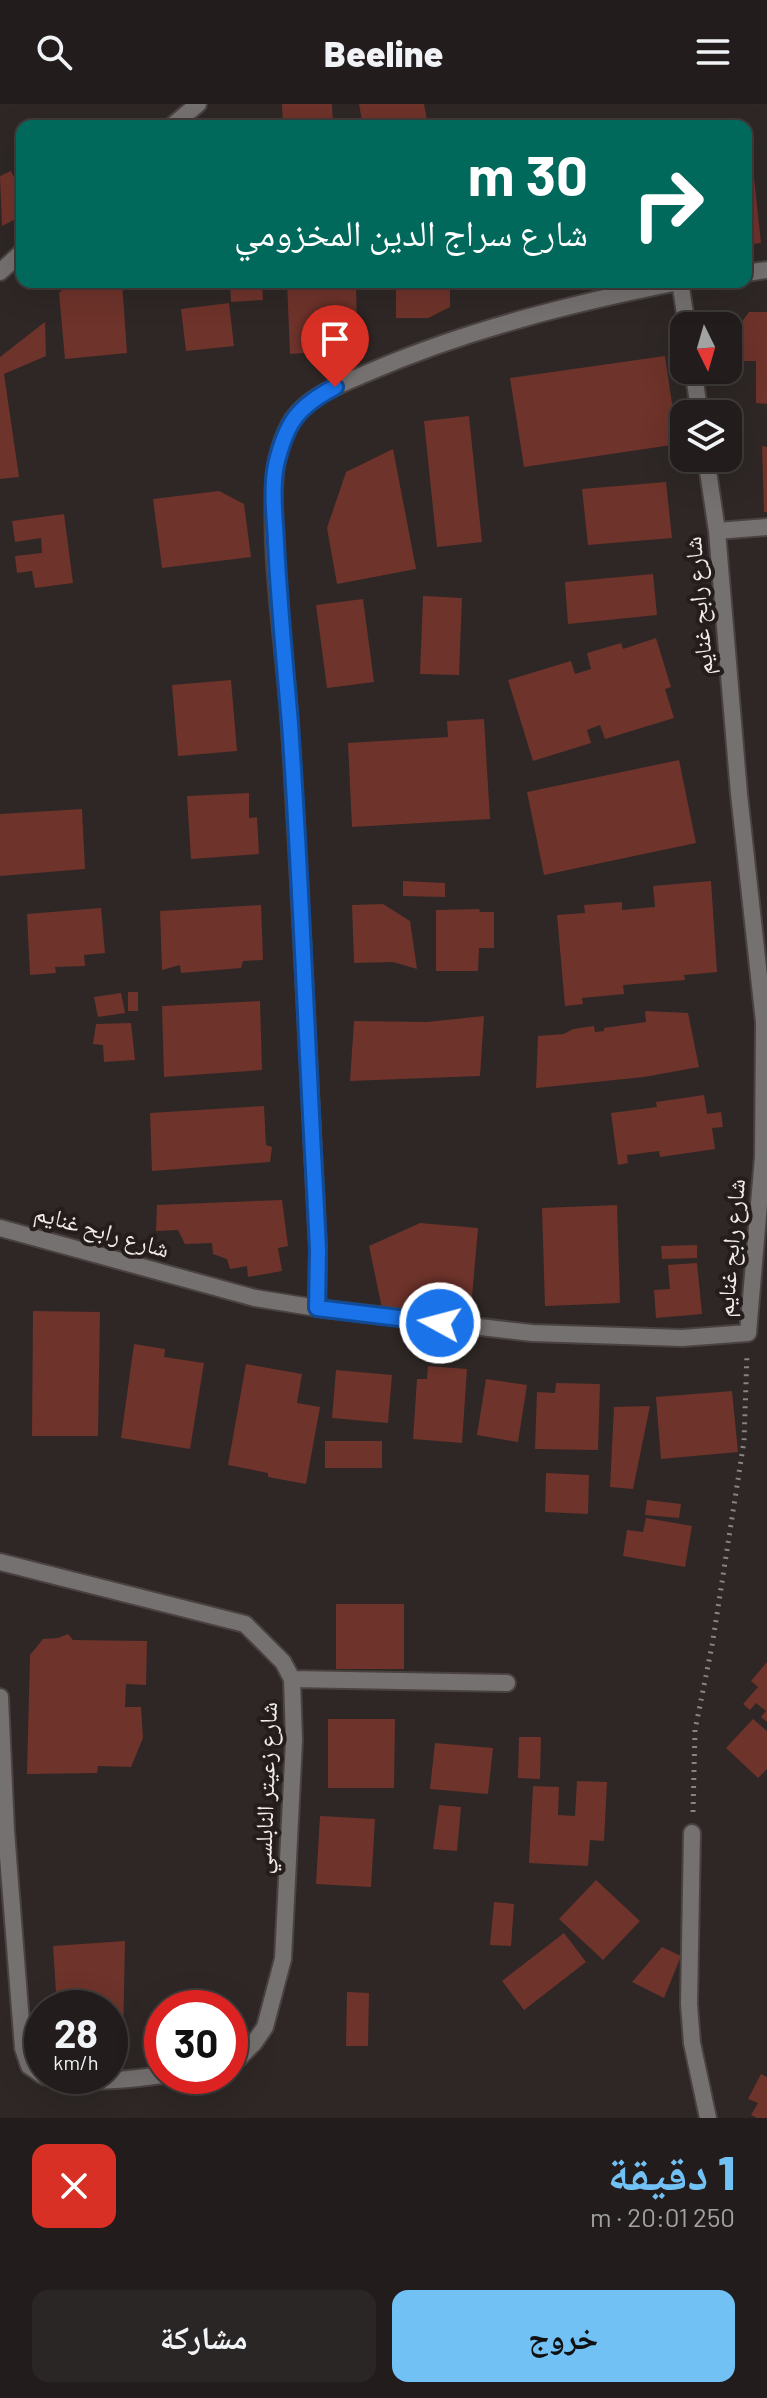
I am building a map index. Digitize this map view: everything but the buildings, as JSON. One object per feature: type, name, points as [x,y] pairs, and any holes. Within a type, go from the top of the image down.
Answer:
[{"type":"street","points":[[179,120],[198,104]]},
{"type":"street","points":[[0,272],[16,257]]},
{"type":"street","points":[[317,1308],[318,1233],[290,725],[278,600],[274,500],[276,468],[284,438],[295,415],[314,398],[385,365],[527,317],[649,288]]},
{"type":"street","points":[[681,288],[685,312]]},
{"type":"street","name":"شارع رابح غنايم","points":[[0,1228],[255,1298],[317,1308],[532,1333],[682,1338],[748,1333],[763,1157],[766,1022],[739,794],[717,531],[708,472]]},
{"type":"street","points":[[717,531],[767,527]]},
{"type":"street","name":"شارع زعيتر النابلسي","points":[[0,1562],[245,1624],[283,1662],[292,1679],[294,1741],[283,1959],[265,2027],[248,2047]]},
{"type":"street","points":[[292,1679],[507,1683]]},
{"type":"street","points":[[0,1697],[6,1831],[24,2051]]},
{"type":"street","points":[[692,1833],[691,2030],[708,2118]]},
{"type":"path","points":[[692,1833],[695,1730],[712,1646],[744,1441],[748,1333]]},
{"type":"route","points":[[335,387],[314,398],[295,415],[284,438],[276,468],[274,500],[278,600],[290,725],[315,1189],[317,1308],[440,1323]]}]
